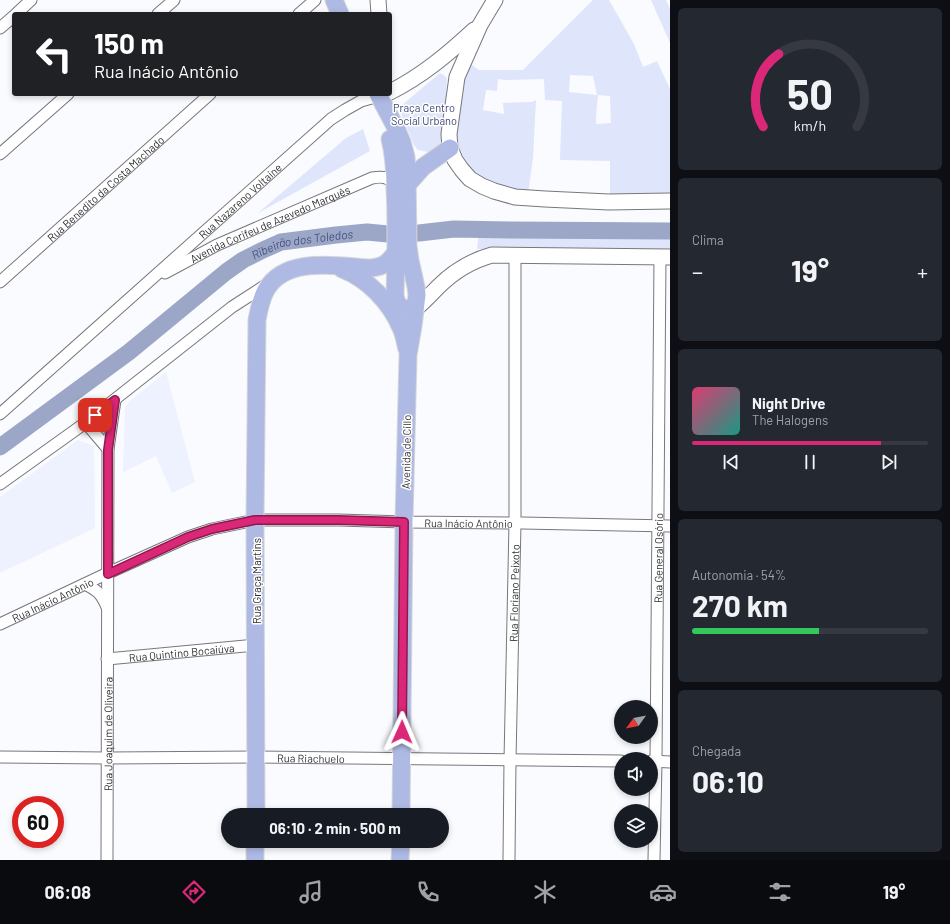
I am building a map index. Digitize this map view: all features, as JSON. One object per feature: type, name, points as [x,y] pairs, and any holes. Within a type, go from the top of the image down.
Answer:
[{"type":"main road","points":[[334,0],[339,12]]},
{"type":"main road","points":[[378,0],[379,12]]},
{"type":"main road","points":[[494,0],[480,25],[457,77],[449,134],[450,148],[455,160],[462,170],[470,179],[482,186],[494,191],[515,196],[609,202],[670,202]]},
{"type":"main road","points":[[392,89],[413,79],[436,63],[480,25]]},
{"type":"main road","points":[[436,63],[449,66],[457,77]]},
{"type":"main road","points":[[383,96],[402,142],[406,157],[407,170],[401,184],[402,204],[400,248],[395,296],[397,303],[402,308],[415,309],[450,276],[470,262],[492,255],[665,257]]},
{"type":"main road","points":[[401,184],[450,148]]},
{"type":"main road","points":[[274,279],[287,271],[300,267],[317,265],[370,268],[378,267],[390,260],[400,248]]},
{"type":"main road","points":[[336,266],[364,280],[382,298],[402,328],[408,355]]},
{"type":"main road","name":"Rua Graça Martins","points":[[256,808],[255,520],[258,320],[260,303],[266,290],[274,279]]},
{"type":"main road","name":"Avenida de Cillo","points":[[401,808],[404,522],[408,355],[415,309]]},
{"type":"main road","points":[[255,848],[255,860]]},
{"type":"main road","points":[[400,860],[401,848]]},
{"type":"street","points":[[18,12],[31,0]]},
{"type":"street","points":[[160,12],[174,0]]},
{"type":"street","points":[[301,12],[315,0]]},
{"type":"street","points":[[0,28],[12,18]]},
{"type":"street","points":[[0,154],[66,96]]},
{"type":"street","name":"Rua Benedito da Costa Machado","points":[[0,282],[208,96]]},
{"type":"street","name":"Rua Nazareno Voltaine","points":[[0,414],[331,119],[361,101],[376,96]]},
{"type":"street","name":"Avenida Corifeu de Azevedo Marquês","points":[[147,283],[217,245],[372,178],[379,176],[384,177],[401,184]]},
{"type":"street","points":[[208,229],[210,238],[217,245]]},
{"type":"street","name":"Rua Floriano Peixoto","points":[[509,860],[515,523],[515,255]]},
{"type":"street","name":"Rua General Osório","points":[[654,752],[665,257]]},
{"type":"street","points":[[0,484],[115,400],[232,307],[274,279]]},
{"type":"street","points":[[232,307],[247,307],[253,311],[258,320]]},
{"type":"street","name":"Rua Joaquim de Oliveira","points":[[107,860],[108,450],[115,400]]},
{"type":"street","points":[[85,422],[108,450]]},
{"type":"street","name":"Rua Inácio Antônio","points":[[0,624],[188,537],[212,529],[255,520],[339,520],[670,526]]},
{"type":"street","points":[[85,584],[96,589],[103,597],[107,607]]},
{"type":"street","name":"Rua Quintino Bocaiúva","points":[[107,658],[256,645]]},
{"type":"street","name":"Rua Riachuelo","points":[[0,757],[256,757],[614,761]]},
{"type":"street","points":[[658,761],[670,762]]},
{"type":"street","name":"Rua General Osório","points":[[654,796],[654,860]]},
{"type":"shaded area","points":[[166,372],[195,482],[172,493],[156,456],[123,472],[125,407],[129,402]]},
{"type":"shaded area","points":[[78,440],[94,446],[95,528],[0,573],[0,497]]},
{"type":"green space","points":[[593,0],[609,0],[634,44],[643,67],[657,61],[670,89],[670,198],[610,197],[610,161],[560,160],[562,101],[545,100],[544,79],[498,79],[497,91],[486,90],[483,110],[504,114],[503,103],[532,102],[536,100],[533,158],[528,194],[515,194],[472,175],[454,149],[461,81],[472,65],[479,70],[523,70]],"holes":[[[570,75],[593,76],[597,95],[569,92]],[[598,95],[610,96],[611,123],[596,124]]]},
{"type":"green space","points":[[651,0],[666,0],[670,9],[670,43]]},
{"type":"green space","name":"Praça Centro Social Urbano","points":[[440,73],[447,79],[443,140],[433,151],[428,152],[418,150],[414,145],[400,111],[402,105]]},
{"type":"green space","points":[[363,129],[370,151],[258,213],[346,138]]},
{"type":"green space","points":[[479,229],[670,231],[670,249],[477,249]]},
{"type":"waterway","name":"Ribeirão dos Toledos","points":[[0,447],[129,352],[226,272],[243,260],[281,242],[367,232],[388,234],[419,233],[454,229],[670,231]]},
{"type":"route","points":[[95,415],[115,400],[108,450],[108,574],[188,537],[212,529],[255,520],[404,522],[402,732]]}]
